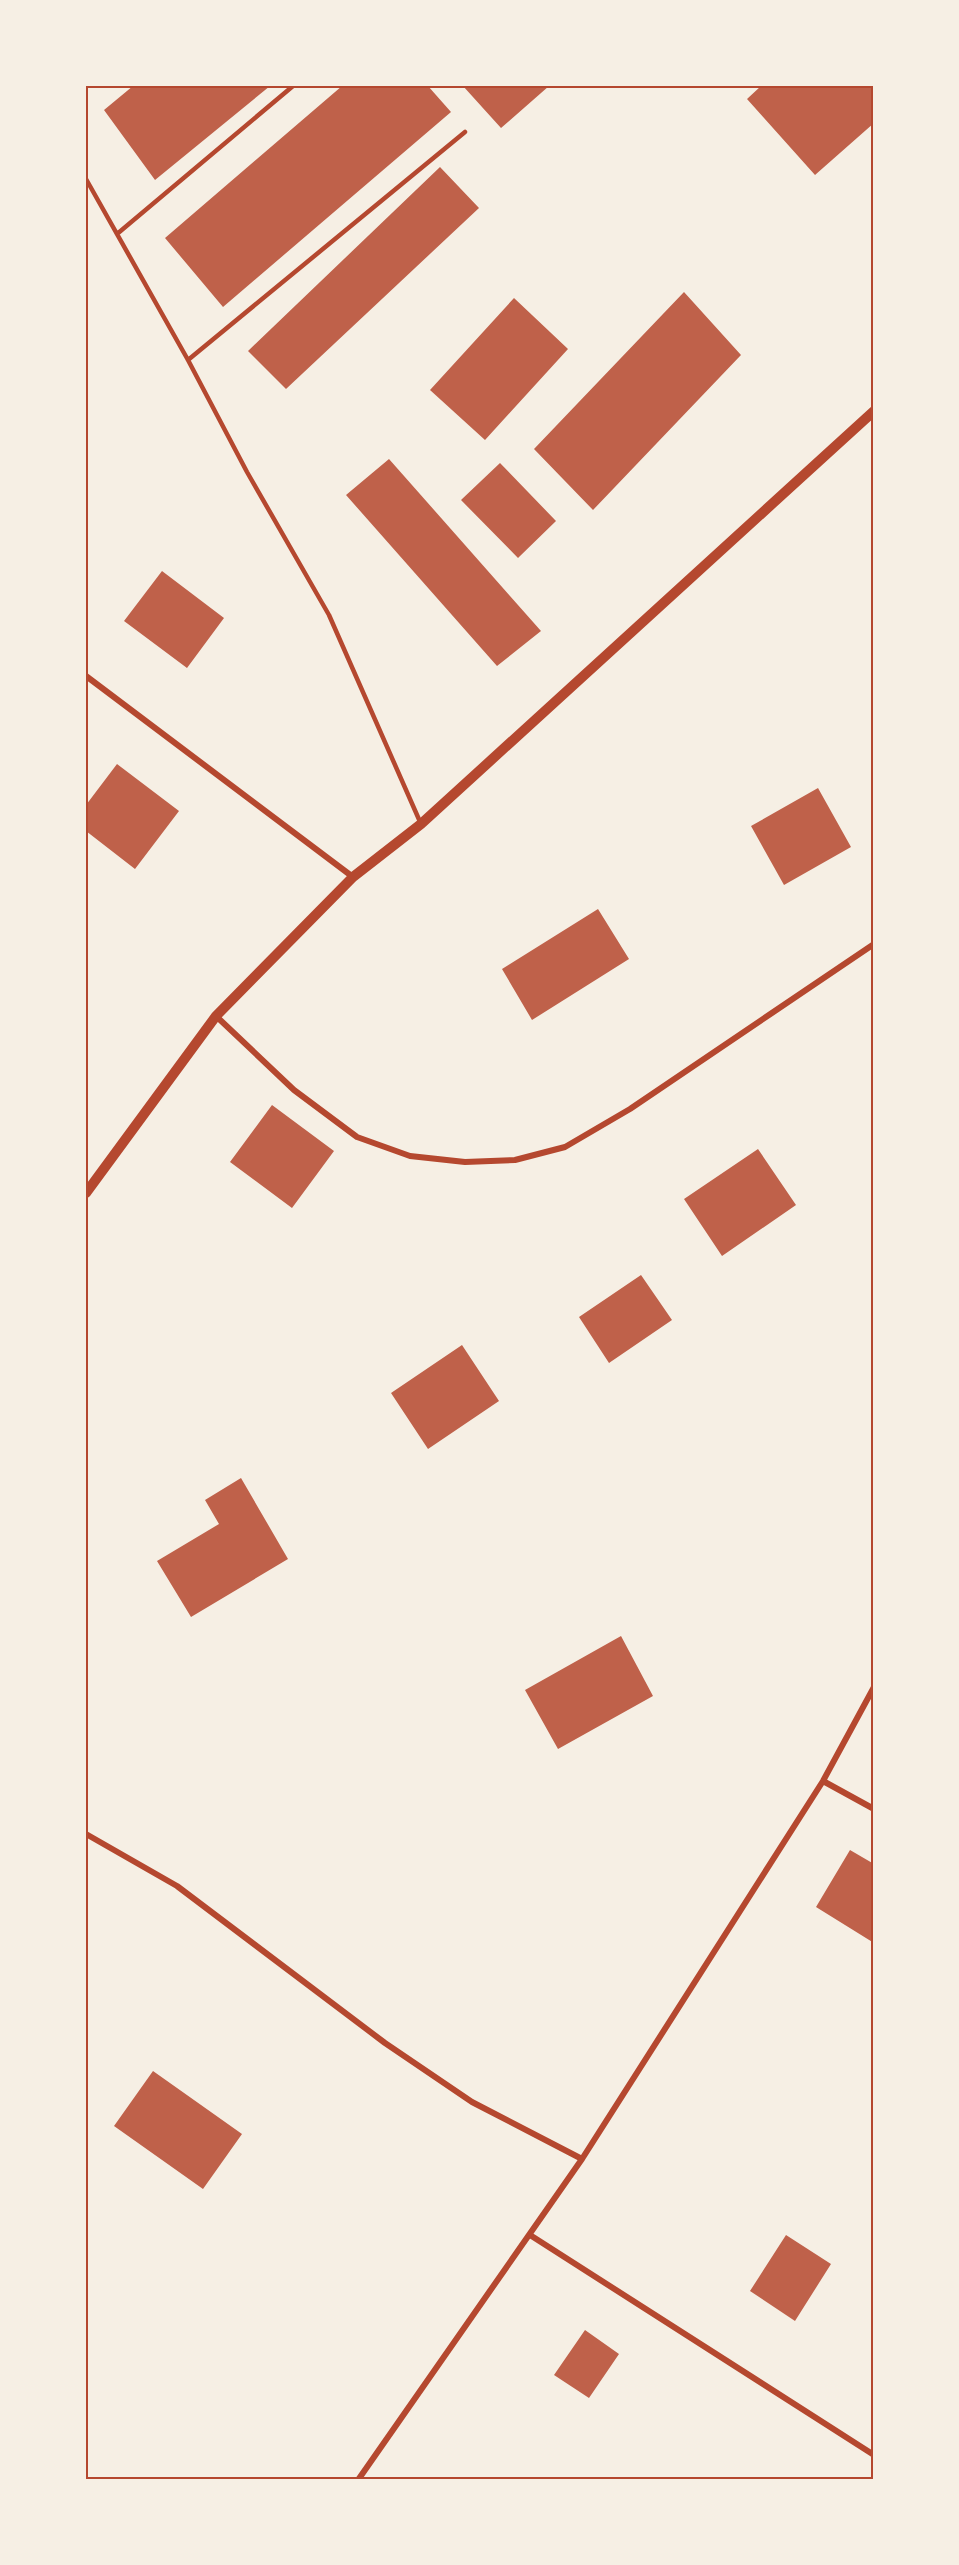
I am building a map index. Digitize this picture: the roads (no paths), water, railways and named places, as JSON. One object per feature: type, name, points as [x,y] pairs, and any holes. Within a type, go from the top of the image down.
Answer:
[{"type":"street","points":[[86,1193],[216,1016],[353,877],[421,824],[873,411]]},
{"type":"street","points":[[86,676],[353,877]]},
{"type":"street","points":[[216,1016],[294,1090],[357,1137],[410,1156],[465,1162],[515,1160],[565,1147],[630,1109],[873,944]]},
{"type":"street","points":[[358,2480],[582,2159],[823,1781],[873,1687]]},
{"type":"street","points":[[823,1781],[873,1809]]},
{"type":"street","points":[[86,1834],[177,1886],[385,2043],[472,2102],[582,2159]]},
{"type":"street","points":[[530,2235],[873,2455]]},
{"type":"lane","points":[[117,234],[293,86]]},
{"type":"lane","points":[[188,360],[465,132]]},
{"type":"lane","points":[[86,179],[188,360],[247,472],[329,615],[421,824]]}]
